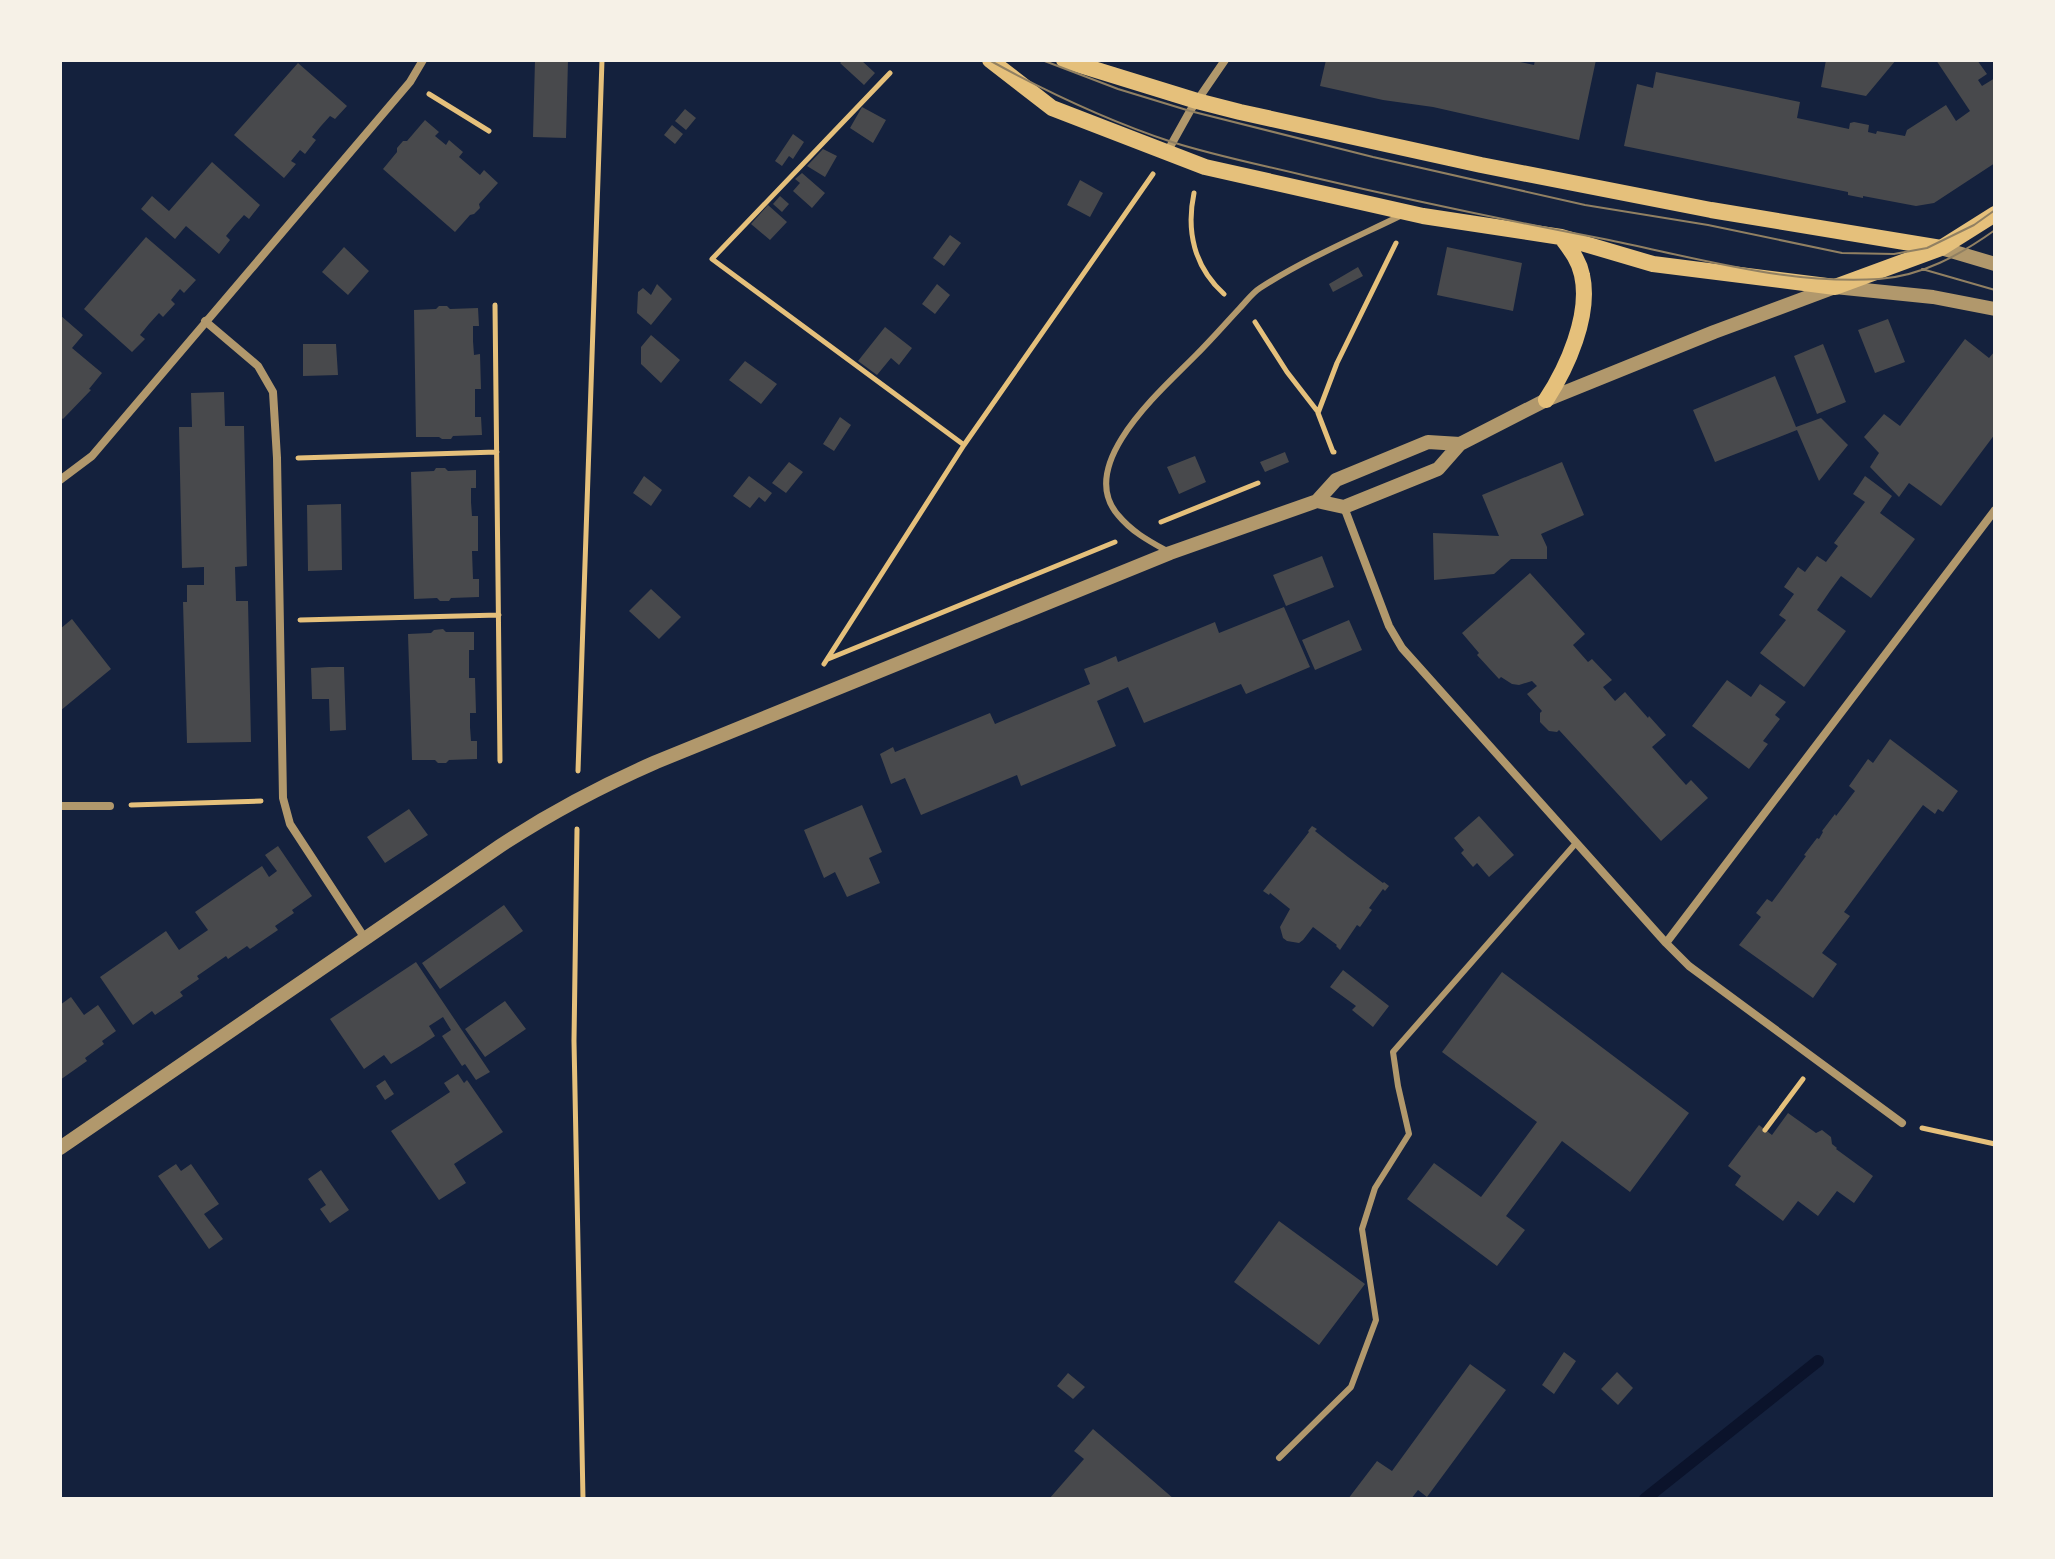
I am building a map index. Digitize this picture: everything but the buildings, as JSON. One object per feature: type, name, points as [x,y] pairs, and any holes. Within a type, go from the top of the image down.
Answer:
[{"type":"main road","points":[[990,60],[1052,108],[1205,167],[1406,212],[1561,237],[1653,264],[1835,287],[1941,248],[1995,214]]},
{"type":"main road","points":[[1064,60],[1197,101],[1496,168],[1711,210],[1941,248]]},
{"type":"main road","points":[[1546,400],[1571,355],[1584,292],[1579,265],[1561,237]]},
{"type":"street","points":[[60,480],[92,456],[410,82],[423,60]]},
{"type":"street","points":[[1166,154],[1225,60]]},
{"type":"street","points":[[1941,248],[1995,264]]},
{"type":"street","points":[[1317,501],[1344,507],[1438,469],[1460,444],[1546,400],[1835,287],[1933,297],[1995,309]]},
{"type":"street","points":[[205,321],[258,366],[273,392],[283,798],[290,824],[366,940]]},
{"type":"street","points":[[60,1148],[500,846],[578,799],[656,762],[1170,553],[1317,501],[1336,480],[1428,442],[1460,444]]},
{"type":"street","points":[[1344,507],[1389,626],[1402,648],[1666,943],[1689,966],[1902,1123]]},
{"type":"street","points":[[1666,943],[1995,510]]},
{"type":"street","points":[[60,806],[110,806]]},
{"type":"lane","points":[[1170,553],[1136,533],[1116,514],[1110,502],[1108,467],[1126,432],[1153,398],[1257,290],[1331,248],[1406,212]]},
{"type":"lane","points":[[1279,1458],[1351,1387],[1376,1320],[1362,1229],[1375,1188],[1409,1134],[1393,1052],[1576,843]]},
{"type":"path","points":[[583,1499],[574,1041],[575,885],[602,60]]},
{"type":"path","points":[[890,73],[712,259],[964,445]]},
{"type":"path","points":[[410,82],[489,131]]},
{"type":"path","points":[[797,705],[964,445],[1166,154]]},
{"type":"path","points":[[1333,452],[1318,413],[1337,363],[1399,236]]},
{"type":"path","points":[[495,305],[500,761]]},
{"type":"path","points":[[277,458],[497,452]]},
{"type":"path","points":[[827,659],[1258,483]]},
{"type":"path","points":[[280,621],[499,615]]},
{"type":"path","points":[[110,806],[283,798]]},
{"type":"path","points":[[1765,1130],[1817,1061]]},
{"type":"path","points":[[1902,1123],[1995,1144]]},
{"type":"waterway","points":[[1645,1499],[1818,1361]]},
{"type":"tram line","points":[[989,60],[1102,115],[1205,152],[1492,217],[1775,274],[1844,280],[1895,277],[1940,263],[1995,230]]},
{"type":"tram line","points":[[1042,60],[1118,89],[1190,111],[1373,157],[1585,205],[1708,225],[1842,253],[1894,254],[1927,248],[1974,225],[1995,210]]},
{"type":"tram line","points":[[1922,269],[1995,290]]}]
